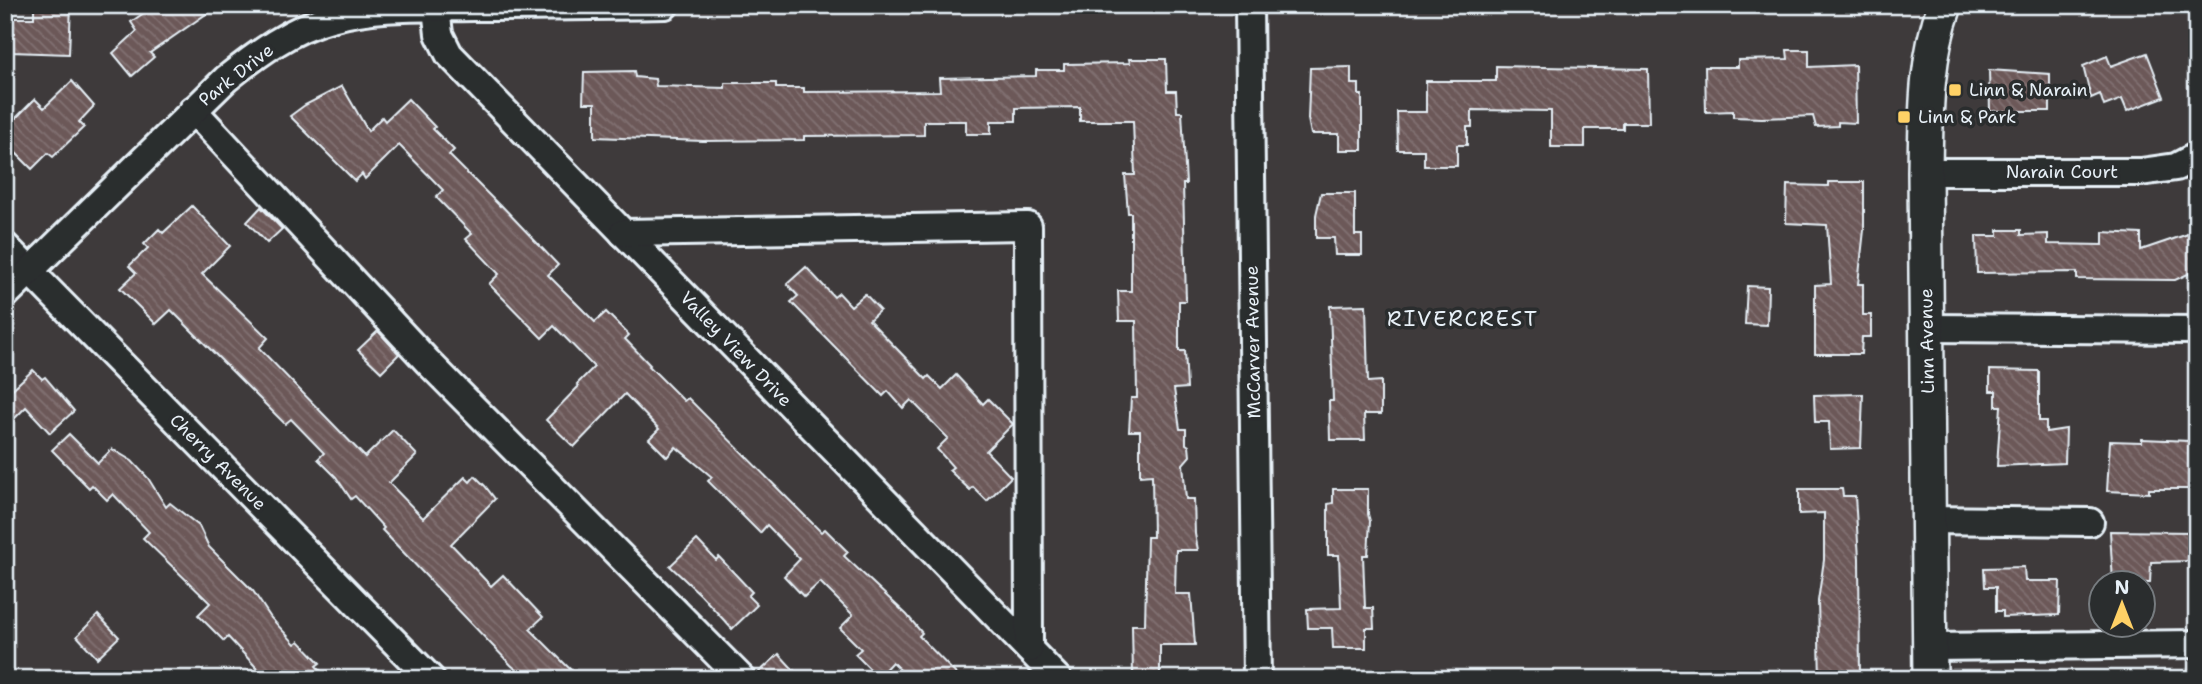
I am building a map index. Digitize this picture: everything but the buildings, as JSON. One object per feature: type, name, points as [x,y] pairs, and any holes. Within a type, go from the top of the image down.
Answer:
[{"type":"main road","name":"Linn Avenue","points":[[1930,663],[1925,172],[1928,74],[1935,32],[1945,5]]},
{"type":"street","name":"Park Drive","points":[[5,295],[226,79],[257,54],[327,12],[665,5]]},
{"type":"street","name":"McCarver Avenue","points":[[1249,5],[1257,679]]},
{"type":"street","name":"Valley View Drive","points":[[436,8],[439,34],[449,54],[1058,679]]},
{"type":"street","points":[[192,110],[428,362],[741,679]]},
{"type":"street","name":"Narain Court","points":[[1925,172],[2141,172],[2176,167],[2197,156]]},
{"type":"street","points":[[623,233],[1028,226],[1029,649]]},
{"type":"street","name":"Cherry Avenue","points":[[5,246],[431,679]]},
{"type":"street","points":[[1927,328],[2197,330]]},
{"type":"street","points":[[1929,520],[2090,522]]},
{"type":"street","points":[[1930,663],[2197,644]]},
{"type":"place","name":"Linn & Narain","points":[[1955,90]]},
{"type":"place","name":"Linn & Park","points":[[1904,117]]},
{"type":"district","name":"RIVERCREST","points":[[1463,319]]}]
